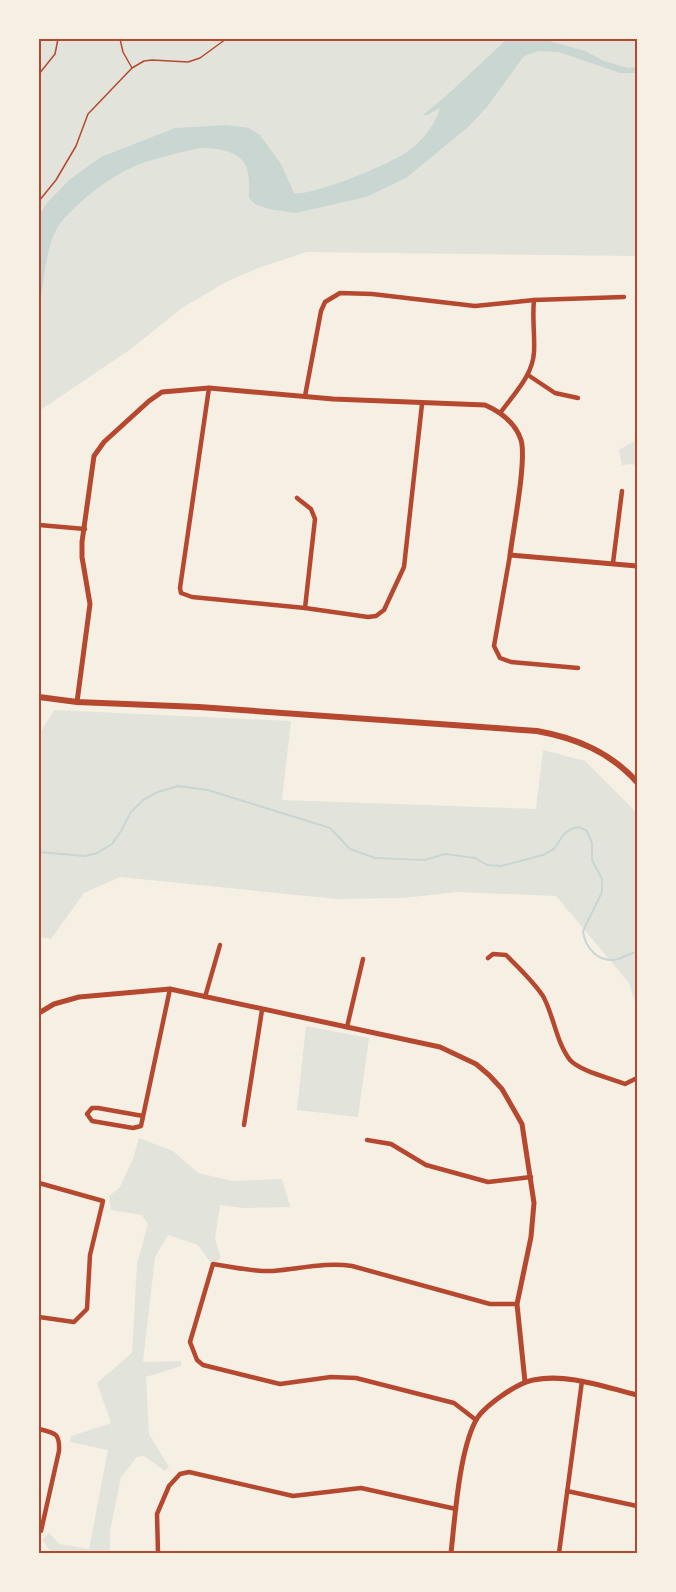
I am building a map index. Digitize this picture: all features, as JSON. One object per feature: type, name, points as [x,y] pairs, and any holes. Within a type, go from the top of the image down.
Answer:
[{"type":"main road","points":[[39,697],[77,702],[211,708],[537,731],[559,735],[596,749],[624,768],[637,782]]},
{"type":"street","points":[[304,396],[321,311],[325,302],[340,293],[372,294],[475,306],[534,300],[624,297]]},
{"type":"street","points":[[501,412],[528,375],[535,354],[534,300]]},
{"type":"street","points":[[528,375],[555,393],[578,398]]},
{"type":"street","points":[[209,388],[181,593],[192,597],[305,608],[368,617],[376,616],[384,610],[404,567],[422,404]]},
{"type":"street","points":[[77,702],[90,604],[82,557],[94,456],[98,447],[162,392],[209,388],[422,404],[485,405],[501,412],[514,427],[521,440],[522,449],[510,555],[494,646],[500,658],[511,662],[578,668]]},
{"type":"street","points":[[613,563],[621,491]]},
{"type":"street","points":[[297,498],[311,509],[315,519],[305,608]]},
{"type":"street","points":[[39,525],[85,529]]},
{"type":"street","points":[[510,555],[637,566]]},
{"type":"street","points":[[205,997],[220,945]]},
{"type":"street","points":[[488,958],[493,954],[506,955],[531,980],[543,996],[553,1018],[558,1037],[571,1060],[579,1067],[625,1084],[637,1078]]},
{"type":"street","points":[[347,1027],[363,959]]},
{"type":"street","points":[[143,1116],[98,1108],[92,1108],[87,1114],[92,1120],[134,1128],[141,1126],[170,989]]},
{"type":"street","points":[[39,1013],[54,1004],[79,997],[170,989],[440,1047],[476,1064],[502,1089],[522,1124],[531,1177],[533,1218],[517,1304],[525,1382]]},
{"type":"street","points":[[244,1125],[262,1010]]},
{"type":"street","points":[[367,1140],[391,1144],[426,1165],[488,1182],[531,1177]]},
{"type":"street","points":[[39,1183],[103,1201],[90,1255],[87,1309],[74,1322],[39,1317]]},
{"type":"street","points":[[476,1420],[454,1403],[356,1378],[331,1377],[280,1384],[203,1365],[196,1360],[190,1342],[213,1264],[262,1271],[337,1263],[490,1304],[517,1304]]},
{"type":"street","points":[[451,1553],[464,1462],[476,1420],[492,1404],[525,1382],[546,1379],[582,1381],[637,1395]]},
{"type":"street","points":[[559,1553],[582,1381]]},
{"type":"street","points":[[39,1429],[54,1432],[60,1440],[41,1532],[39,1531]]},
{"type":"street","points":[[158,1553],[157,1514],[169,1486],[180,1474],[189,1472],[293,1496],[361,1488],[456,1509]]},
{"type":"street","points":[[567,1491],[637,1506]]},
{"type":"path","points":[[39,74],[55,54],[58,39]]},
{"type":"path","points":[[120,39],[123,52],[132,68]]},
{"type":"path","points":[[39,201],[56,180],[76,146],[88,114],[132,68],[144,61],[152,60],[188,62],[200,58],[226,39]]},
{"type":"shaded area","points":[[39,39],[637,39],[637,256],[307,252],[258,268],[226,282],[182,308],[131,349],[39,411]]},
{"type":"shaded area","points":[[507,39],[542,39],[585,51],[604,61],[628,68],[637,67],[637,73],[620,73],[559,52],[539,51],[524,56],[487,107],[467,128],[406,178],[366,197],[295,213],[269,209],[255,204],[249,198],[249,177],[244,163],[237,156],[228,152],[202,148],[140,164],[115,176],[96,189],[62,221],[49,250],[39,304],[39,215],[69,180],[101,157],[175,128],[227,125],[249,128],[260,135],[281,164],[294,193],[318,190],[372,170],[411,149],[428,131],[440,108],[423,115]]},
{"type":"shaded area","points":[[637,410],[637,466],[622,465],[619,450],[634,441]]},
{"type":"shaded area","points":[[54,710],[291,721],[282,800],[536,809],[543,750],[585,761],[637,813],[637,1002],[635,1003],[629,983],[556,896],[457,892],[404,898],[336,899],[120,877],[84,893],[51,939],[39,937],[39,735]]},
{"type":"shaded area","points":[[306,1026],[369,1038],[358,1117],[297,1110]]},
{"type":"shaded area","points":[[139,1138],[173,1151],[198,1173],[233,1181],[282,1179],[290,1207],[242,1208],[220,1205],[215,1239],[221,1258],[212,1265],[198,1245],[168,1235],[155,1257],[143,1362],[181,1361],[181,1366],[146,1377],[149,1434],[169,1467],[165,1471],[144,1456],[137,1457],[121,1477],[110,1531],[110,1553],[52,1553],[42,1540],[49,1533],[59,1544],[89,1549],[108,1450],[70,1442],[71,1436],[111,1423],[97,1383],[132,1353],[137,1264],[148,1224],[142,1215],[111,1210],[109,1196],[120,1187],[133,1159]]},
{"type":"waterway","points":[[39,852],[85,856],[97,853],[112,844],[131,812],[143,800],[158,792],[178,786],[208,790],[330,828],[350,849],[375,858],[425,860],[445,854],[475,858],[487,865],[501,866],[543,855],[554,849],[564,834],[579,827],[587,831],[592,843],[592,860],[602,879],[602,892],[583,931],[584,937],[590,949],[605,959],[618,959],[637,952]]}]
